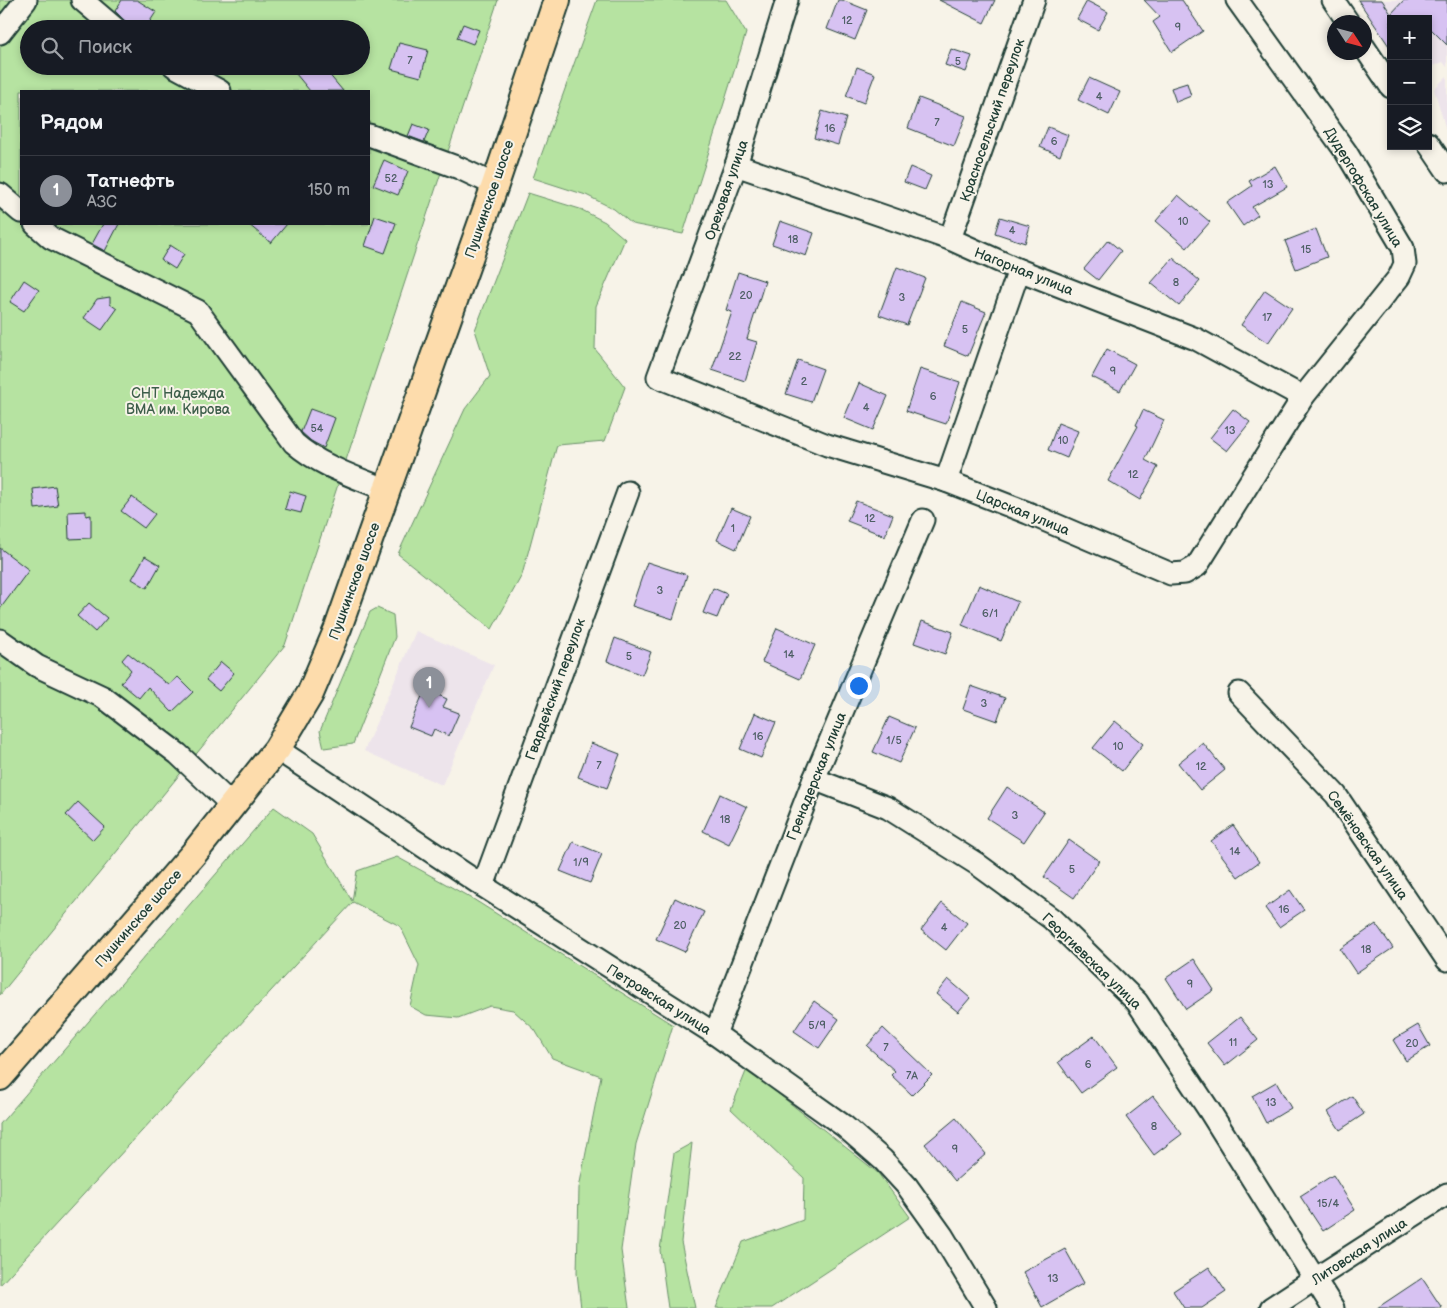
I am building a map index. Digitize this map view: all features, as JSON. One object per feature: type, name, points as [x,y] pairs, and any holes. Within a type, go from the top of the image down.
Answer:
[{"type":"main road","name":"Пушкинское шоссе","points":[[0,1076],[233,806],[277,749],[310,694],[338,628],[495,184],[557,0]]},
{"type":"street","points":[[0,34],[26,0]]},
{"type":"street","points":[[82,0],[105,20]]},
{"type":"street","name":"Ореховая улица","points":[[658,377],[736,165],[787,0]]},
{"type":"street","name":"Красносельский переулок","points":[[950,239],[1034,0]]},
{"type":"street","name":"Дудергофская улица","points":[[1237,0],[1346,152],[1403,248],[1405,264],[1399,277],[1303,396]]},
{"type":"street","points":[[1333,0],[1343,15]]},
{"type":"street","points":[[1372,59],[1387,80]]},
{"type":"street","points":[[191,75],[218,90]]},
{"type":"street","points":[[370,135],[459,168],[495,184]]},
{"type":"street","points":[[1432,149],[1447,171]]},
{"type":"street","name":"Нагорная улица","points":[[736,165],[950,239],[1019,270],[1196,339],[1303,396]]},
{"type":"street","points":[[0,194],[20,211]]},
{"type":"street","points":[[36,225],[51,238],[198,312],[294,443],[306,454],[336,470],[387,490]]},
{"type":"street","points":[[946,481],[1019,270]]},
{"type":"street","name":"Царская улица","points":[[658,377],[827,445],[946,481],[1028,513],[1171,574],[1185,573],[1197,566],[1303,396]]},
{"type":"street","name":"Гвардейский переулок","points":[[482,886],[628,492]]},
{"type":"street","name":"Гренадерская улица","points":[[715,1034],[814,779],[923,520]]},
{"type":"street","points":[[0,640],[37,666],[103,697],[178,754],[233,806]]},
{"type":"street","name":"Семёновская улица","points":[[1239,693],[1336,796],[1447,960]]},
{"type":"street","name":"Петровская улица","points":[[277,749],[482,886],[715,1034],[844,1126],[883,1160],[907,1186],[924,1208],[986,1308]]},
{"type":"street","name":"Георгиевская улица","points":[[814,779],[888,808],[978,864],[1052,919],[1137,1002],[1209,1110],[1333,1308]]},
{"type":"street","name":"Литовская улица","points":[[1272,1308],[1314,1278],[1447,1194]]},
{"type":"shaded area","points":[[1363,0],[1447,0],[1447,67],[1443,62],[1432,66],[1432,15],[1387,16]]},
{"type":"shaded area","points":[[1447,76],[1447,133],[1434,89]]},
{"type":"shaded area","points":[[416,631],[494,665],[442,785],[364,751]]},
{"type":"green space","name":"СНТ Надежда ВМА им. Кирова","points":[[0,0],[498,0],[285,645],[0,995]]},
{"type":"green space","points":[[597,0],[726,0],[746,33],[683,234],[632,224],[614,209],[586,195],[533,178]]},
{"type":"green space","points":[[528,193],[580,209],[605,222],[625,239],[596,306],[595,349],[625,387],[605,441],[557,445],[522,575],[492,629],[398,554],[465,409],[490,376],[475,330]]},
{"type":"green space","points":[[377,608],[393,615],[395,637],[353,744],[324,748],[320,731],[370,612]]},
{"type":"green space","points":[[274,807],[312,834],[352,901],[357,871],[397,857],[473,899],[673,1025],[636,1144],[621,1250],[629,1308],[581,1308],[577,1273],[579,1188],[601,1076],[552,1058],[535,1030],[513,1010],[490,1006],[458,1018],[426,1015],[410,1006],[419,965],[400,926],[353,902],[0,1285],[0,1124]]},
{"type":"green space","points":[[747,1069],[878,1173],[910,1217],[772,1308],[716,1308],[743,1242],[803,1220],[804,1178],[731,1109]]},
{"type":"green space","points":[[692,1143],[681,1242],[695,1308],[668,1308],[660,1250],[674,1153]]},
{"type":"building","points":[[122,0],[137,0],[156,12],[151,20],[124,20],[115,11]]},
{"type":"building","points":[[838,0],[867,10],[855,40],[827,29]]},
{"type":"building","points":[[939,0],[995,0],[984,23]]},
{"type":"building","points":[[1144,0],[1182,0],[1203,31],[1172,52],[1153,22],[1160,17]]},
{"type":"building","points":[[1358,0],[1382,0],[1391,14],[1404,0],[1447,0],[1447,45],[1432,30],[1432,15],[1387,15],[1387,43],[1372,21],[1372,15],[1368,15]]},
{"type":"building","points":[[1087,1],[1108,12],[1098,30],[1077,19]]},
{"type":"building","points":[[463,24],[479,30],[473,44],[457,38]]},
{"type":"building","points":[[399,43],[428,50],[421,77],[391,69]]},
{"type":"building","points":[[951,49],[972,56],[966,72],[945,65]]},
{"type":"building","points":[[857,67],[875,74],[864,103],[846,96]]},
{"type":"building","points":[[297,75],[330,75],[342,90],[309,90]]},
{"type":"building","points":[[1089,78],[1120,92],[1109,115],[1078,100]]},
{"type":"building","points":[[1187,83],[1191,96],[1176,102],[1171,88]]},
{"type":"building","points":[[919,98],[966,116],[954,146],[908,128]]},
{"type":"building","points":[[822,111],[846,118],[838,145],[814,138]]},
{"type":"building","points":[[413,124],[429,130],[424,142],[408,136]]},
{"type":"building","points":[[1048,127],[1068,135],[1060,156],[1040,147]]},
{"type":"building","points":[[384,160],[408,171],[398,195],[373,185]]},
{"type":"building","points":[[1275,166],[1287,187],[1252,207],[1258,215],[1243,226],[1227,203],[1252,186],[1249,181]]},
{"type":"building","points":[[910,167],[931,176],[925,190],[904,182]]},
{"type":"building","points":[[1178,195],[1210,222],[1187,248],[1156,221]]},
{"type":"building","points":[[375,216],[396,223],[385,253],[365,246]]},
{"type":"building","points":[[1000,217],[1030,226],[1025,243],[995,233]]},
{"type":"building","points":[[780,221],[814,233],[806,256],[772,244]]},
{"type":"building","points":[[102,225],[118,225],[105,251],[92,244]]},
{"type":"building","points":[[249,225],[286,225],[271,243]]},
{"type":"building","points":[[1316,229],[1327,257],[1296,269],[1285,241]]},
{"type":"building","points":[[1108,240],[1121,251],[1098,280],[1084,269]]},
{"type":"building","points":[[170,245],[184,254],[175,269],[161,260]]},
{"type":"building","points":[[1173,258],[1200,281],[1179,306],[1151,283]]},
{"type":"building","points":[[897,267],[925,278],[907,325],[879,315]]},
{"type":"building","points":[[738,272],[765,281],[747,339],[757,342],[745,381],[712,370],[732,312],[726,310]]},
{"type":"building","points":[[24,280],[39,290],[24,311],[10,302]]},
{"type":"building","points":[[1265,290],[1292,308],[1268,343],[1241,325]]},
{"type":"building","points":[[110,297],[110,304],[117,309],[102,330],[84,318],[97,299]]},
{"type":"building","points":[[962,302],[986,312],[968,356],[944,346]]},
{"type":"building","points":[[1107,349],[1135,364],[1120,391],[1092,377]]},
{"type":"building","points":[[798,360],[823,369],[811,402],[786,394]]},
{"type":"building","points":[[920,369],[960,382],[946,424],[906,411]]},
{"type":"building","points":[[859,383],[888,396],[873,430],[844,418]]},
{"type":"building","points":[[310,409],[335,418],[324,448],[311,441],[301,432]]},
{"type":"building","points":[[1233,409],[1250,422],[1227,451],[1210,438]]},
{"type":"building","points":[[1143,410],[1164,420],[1145,460],[1158,467],[1140,500],[1108,481],[1138,426],[1136,425]]},
{"type":"building","points":[[1058,423],[1078,431],[1067,458],[1048,450]]},
{"type":"building","points":[[55,486],[58,506],[35,509],[33,489]]},
{"type":"building","points":[[290,491],[306,496],[301,513],[285,509]]},
{"type":"building","points":[[132,497],[155,514],[144,528],[121,511]]},
{"type":"building","points":[[856,501],[893,515],[885,536],[847,521]]},
{"type":"building","points":[[731,508],[750,516],[736,549],[717,540]]},
{"type":"building","points":[[86,511],[86,516],[91,515],[91,538],[69,539],[68,512]]},
{"type":"building","points":[[0,548],[29,570],[0,609]]},
{"type":"building","points":[[145,556],[160,565],[147,588],[132,579]]},
{"type":"building","points":[[647,562],[687,575],[673,619],[632,606]]},
{"type":"building","points":[[979,585],[1018,602],[1001,641],[962,625]]},
{"type":"building","points":[[713,588],[727,594],[717,618],[703,613]]},
{"type":"building","points":[[89,603],[107,618],[95,632],[77,616]]},
{"type":"building","points":[[922,621],[953,632],[945,654],[914,643]]},
{"type":"building","points":[[777,628],[815,645],[800,679],[762,662]]},
{"type":"building","points":[[615,638],[651,652],[642,675],[607,661]]},
{"type":"building","points":[[128,653],[169,685],[178,677],[193,692],[172,712],[148,687],[139,698],[121,683],[131,670],[122,660]]},
{"type":"building","points":[[221,662],[234,673],[219,691],[206,680]]},
{"type":"building","points":[[971,686],[1005,698],[997,721],[963,709]]},
{"type":"building","points":[[425,689],[447,699],[443,707],[459,713],[449,736],[434,729],[431,736],[409,727]]},
{"type":"building","points":[[755,713],[776,722],[761,758],[740,749]]},
{"type":"building","points":[[889,717],[915,728],[899,763],[873,752]]},
{"type":"building","points":[[1115,721],[1143,744],[1122,771],[1093,748]]},
{"type":"building","points":[[591,743],[620,754],[607,788],[578,777]]},
{"type":"building","points":[[1203,743],[1225,770],[1200,790],[1178,763]]},
{"type":"building","points":[[1007,787],[1044,812],[1024,842],[987,818]]},
{"type":"building","points":[[720,794],[747,807],[729,844],[703,831]]},
{"type":"building","points":[[78,802],[105,827],[93,840],[66,815]]},
{"type":"building","points":[[1233,825],[1259,862],[1238,877],[1211,841]]},
{"type":"building","points":[[1069,840],[1099,861],[1074,898],[1044,877]]},
{"type":"building","points":[[573,842],[602,854],[590,883],[560,871]]},
{"type":"building","points":[[1290,890],[1304,910],[1279,927],[1265,908]]},
{"type":"building","points":[[675,898],[704,912],[685,952],[656,939]]},
{"type":"building","points":[[942,903],[967,923],[946,950],[921,930]]},
{"type":"building","points":[[1376,924],[1393,948],[1356,973],[1340,949]]},
{"type":"building","points":[[1194,959],[1214,990],[1186,1009],[1166,978]]},
{"type":"building","points":[[948,979],[970,998],[958,1012],[936,994]]},
{"type":"building","points":[[814,1001],[839,1019],[819,1048],[794,1031]]},
{"type":"building","points":[[1240,1017],[1258,1040],[1225,1066],[1207,1043]]},
{"type":"building","points":[[1418,1025],[1430,1046],[1406,1061],[1393,1040]]},
{"type":"building","points":[[883,1028],[932,1075],[912,1095],[891,1075],[895,1071],[867,1046]]},
{"type":"building","points":[[1094,1036],[1117,1067],[1081,1093],[1058,1062]]},
{"type":"building","points":[[1276,1082],[1291,1108],[1266,1123],[1252,1096]]},
{"type":"building","points":[[1153,1096],[1182,1134],[1154,1155],[1126,1117]]},
{"type":"building","points":[[1352,1096],[1364,1114],[1340,1130],[1328,1112]]},
{"type":"building","points":[[956,1118],[986,1154],[955,1181],[925,1144]]},
{"type":"building","points":[[1333,1175],[1355,1210],[1323,1231],[1300,1196]]},
{"type":"building","points":[[1065,1249],[1084,1283],[1042,1307],[1023,1272]]},
{"type":"building","points":[[1209,1267],[1226,1292],[1202,1308],[1184,1308],[1173,1291]]},
{"type":"building","points":[[1422,1278],[1442,1308],[1377,1308]]},
{"type":"place","name":"Татнефть","points":[[429,708]]}]
